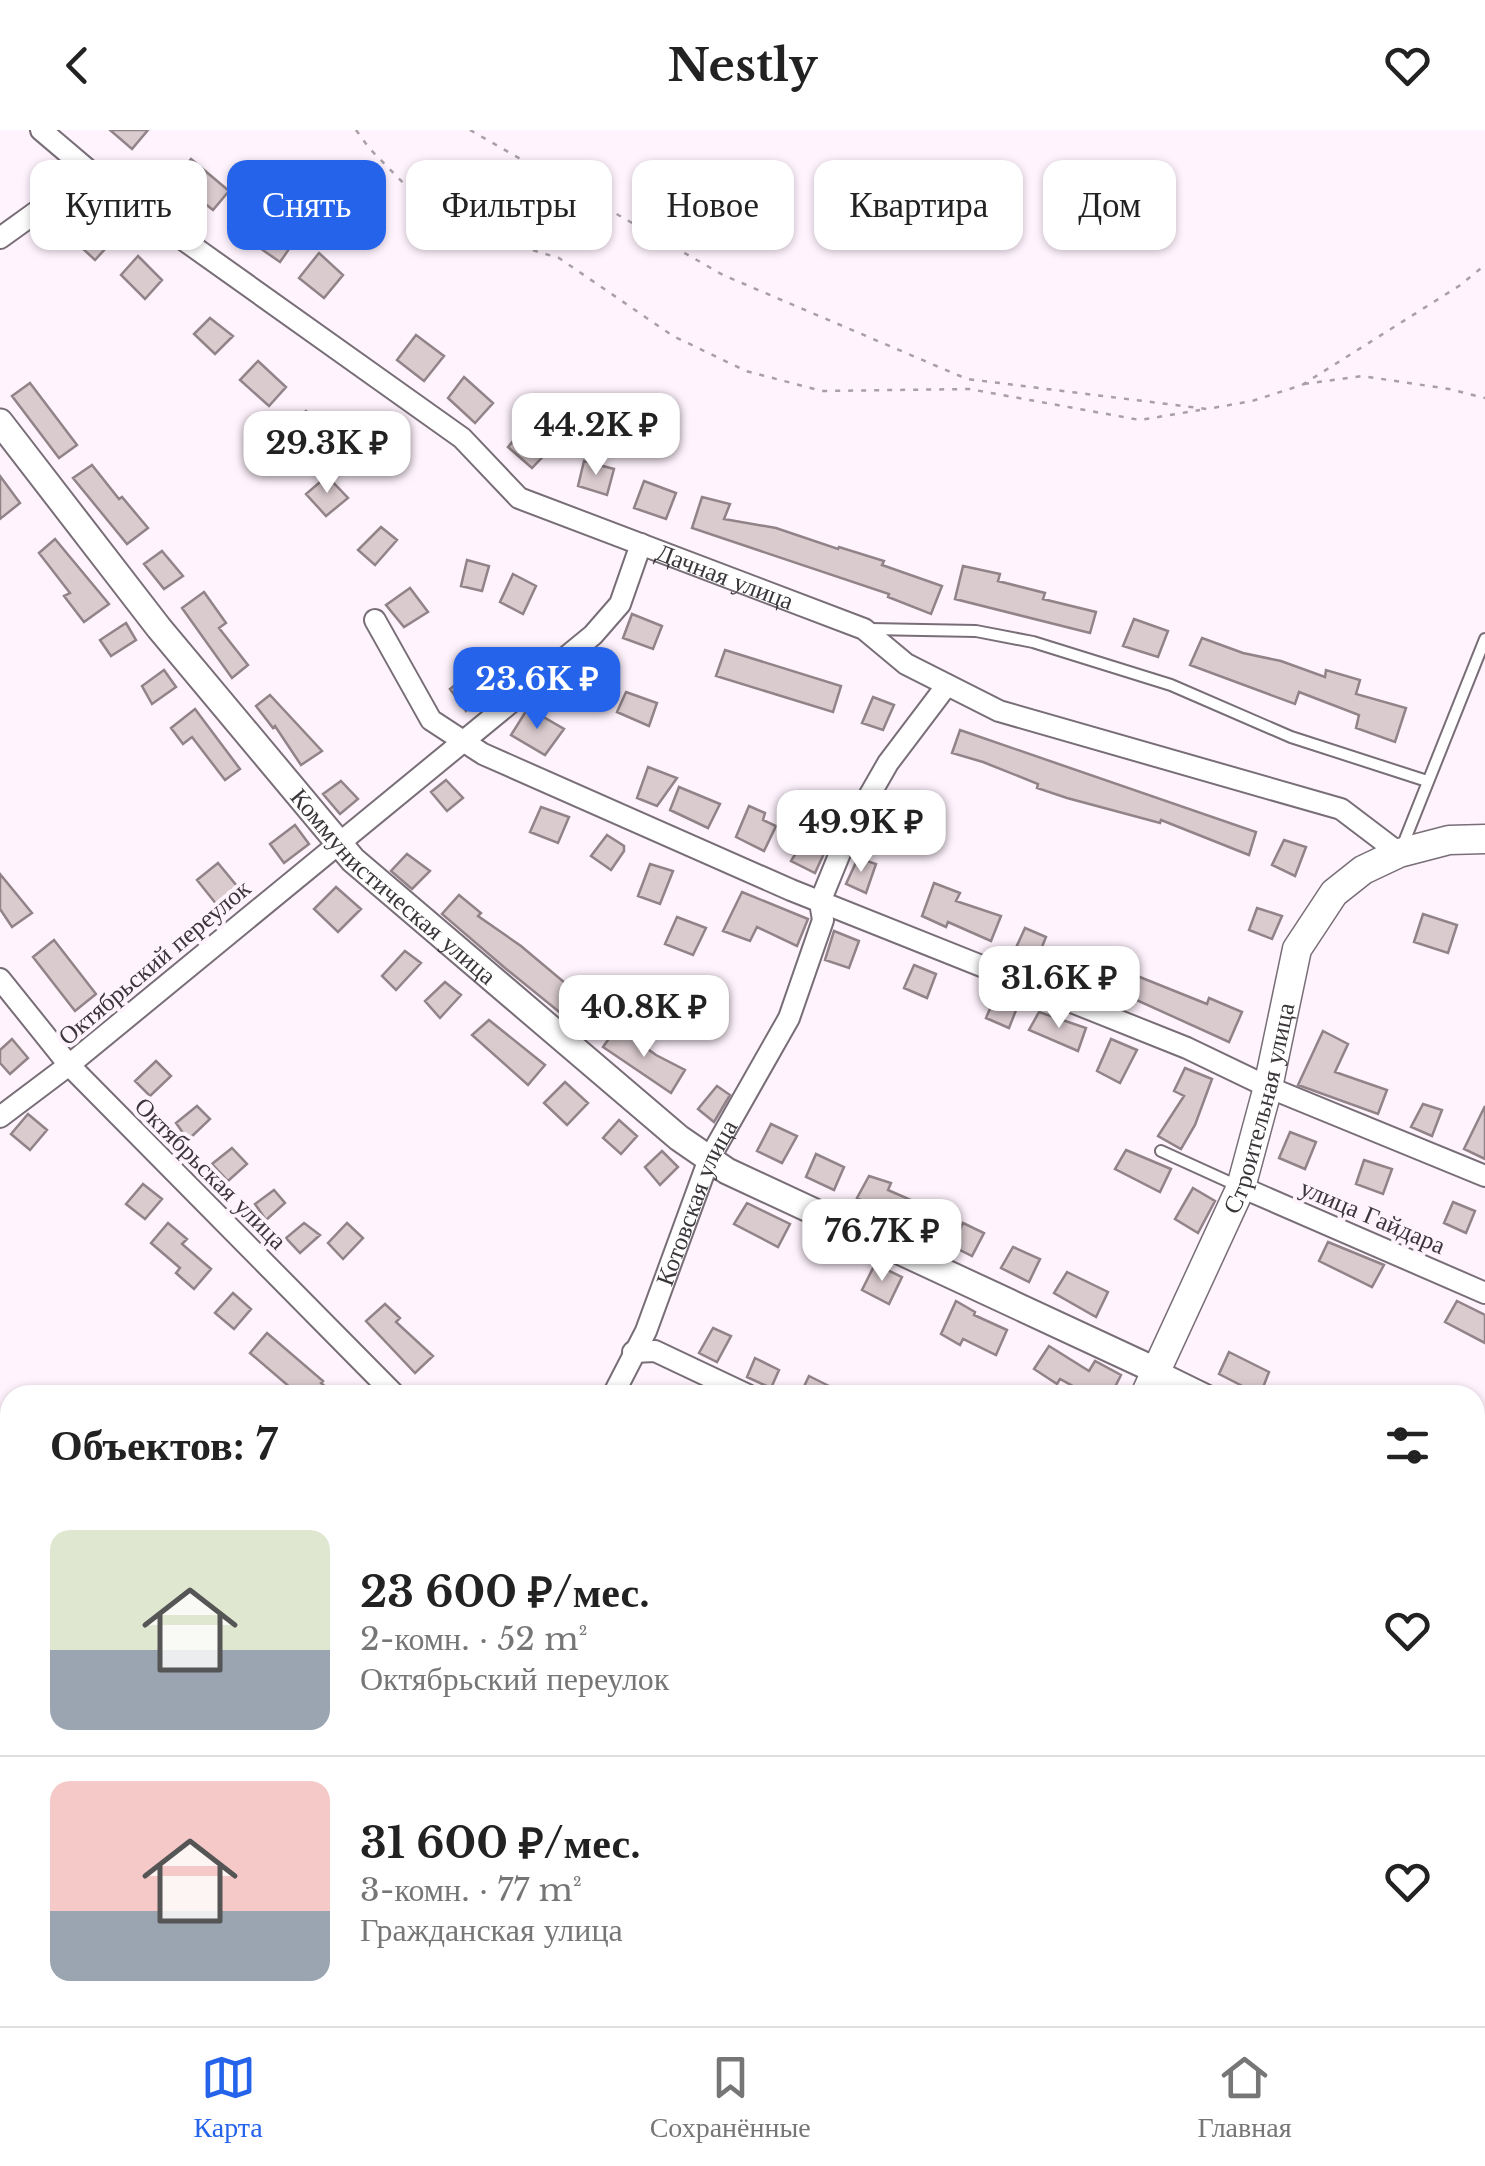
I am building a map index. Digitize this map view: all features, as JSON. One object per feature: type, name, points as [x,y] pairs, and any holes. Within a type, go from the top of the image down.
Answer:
[{"type":"main road","points":[[1399,854],[1449,840],[1485,839]]},
{"type":"main road","name":"Строительная улица","points":[[1151,1383],[1241,1186],[1268,1088],[1297,949],[1334,893],[1362,870],[1399,854]]},
{"type":"street","name":"Дачная улица","points":[[41,130],[76,160]]},
{"type":"street","points":[[0,238],[30,216]]},
{"type":"street","name":"Дачная улица","points":[[198,250],[462,438],[518,498],[864,629],[906,664],[998,711],[1341,808],[1399,854]]},
{"type":"street","name":"Коммунистическая улица","points":[[0,422],[160,628],[338,842],[382,885],[679,1138],[728,1171],[1151,1383]]},
{"type":"street","points":[[462,740],[502,712],[593,634],[620,604],[640,544]]},
{"type":"street","points":[[374,620],[432,720],[483,754],[820,902],[1187,1048],[1268,1088],[1485,1176]]},
{"type":"street","name":"Котовская улица","points":[[618,1385],[646,1332],[709,1160],[788,1018],[823,920],[820,902],[849,832],[888,764],[948,686]]},
{"type":"street","name":"Октябрьский переулок","points":[[0,1117],[69,1065],[462,740]]},
{"type":"street","name":"Октябрьская улица","points":[[0,979],[69,1065],[384,1385]]},
{"type":"street","name":"улица Гайдара","points":[[1241,1186],[1485,1293]]},
{"type":"street","points":[[633,1352],[655,1351],[727,1385]]},
{"type":"lane","points":[[864,629],[976,631],[1033,642],[1172,686],[1291,737],[1427,781]]},
{"type":"lane","points":[[1399,854],[1485,639]]},
{"type":"lane","points":[[1161,1152],[1241,1186]]},
{"type":"path","points":[[356,130],[369,148],[451,226],[558,258],[673,336],[746,371],[822,391],[969,389],[1140,420],[1252,401],[1302,385],[1362,376],[1485,398]]},
{"type":"path","points":[[470,130],[724,275],[967,379],[1207,408]]},
{"type":"path","points":[[1302,385],[1459,286],[1485,265]]},
{"type":"building","points":[[110,130],[148,130],[132,149]]},
{"type":"building","points":[[207,172],[227,189],[213,210],[207,205]]},
{"type":"building","points":[[84,250],[104,250],[95,260]]},
{"type":"building","points":[[263,250],[288,250],[280,262]]},
{"type":"building","points":[[319,253],[343,275],[324,298],[299,278]]},
{"type":"building","points":[[138,256],[162,280],[145,299],[121,275]]},
{"type":"building","points":[[210,318],[233,336],[215,354],[194,334]]},
{"type":"building","points":[[416,335],[444,356],[424,381],[397,360]]},
{"type":"building","points":[[258,361],[286,387],[269,406],[240,380]]},
{"type":"building","points":[[464,377],[493,403],[475,423],[448,398]]},
{"type":"building","points":[[30,383],[77,445],[59,458],[12,396]]},
{"type":"building","points":[[306,411],[328,434],[308,456],[285,433]]},
{"type":"building","points":[[526,426],[550,449],[532,468],[508,447]]},
{"type":"building","points":[[584,461],[614,469],[607,495],[578,486]]},
{"type":"building","points":[[92,465],[148,528],[127,544],[73,478]]},
{"type":"building","points":[[0,476],[20,503],[0,519]]},
{"type":"building","points":[[327,476],[348,498],[326,516],[306,494]]},
{"type":"building","points":[[644,481],[676,493],[666,519],[634,508]]},
{"type":"building","points":[[702,497],[730,504],[724,519],[776,528],[839,547],[942,586],[931,614],[888,597],[889,594],[692,528]]},
{"type":"building","points":[[381,527],[397,540],[375,565],[358,550]]},
{"type":"building","points":[[55,539],[109,604],[84,622],[64,596],[70,593],[39,553]]},
{"type":"building","points":[[162,551],[183,576],[164,589],[144,564]]},
{"type":"building","points":[[467,560],[489,566],[482,591],[461,586]]},
{"type":"building","points":[[963,566],[1000,574],[998,581],[1045,593],[1043,599],[1096,612],[1090,633],[955,599]]},
{"type":"building","points":[[513,574],[536,586],[523,614],[500,602]]},
{"type":"building","points":[[410,588],[428,612],[404,627],[386,605]]},
{"type":"building","points":[[204,592],[226,623],[219,628],[248,665],[232,678],[182,608]]},
{"type":"building","points":[[632,614],[662,626],[653,649],[623,638]]},
{"type":"building","points":[[1134,619],[1168,631],[1158,657],[1123,646]]},
{"type":"building","points":[[126,623],[136,640],[111,656],[100,640]]},
{"type":"building","points":[[1202,638],[1325,677],[1326,670],[1360,680],[1356,694],[1406,708],[1395,742],[1356,728],[1359,715],[1299,692],[1295,704],[1190,665]]},
{"type":"building","points":[[725,650],[841,686],[833,712],[716,676]]},
{"type":"building","points":[[164,670],[176,687],[152,704],[142,686]]},
{"type":"building","points":[[470,673],[489,693],[466,711],[450,689]]},
{"type":"building","points":[[626,692],[657,703],[649,726],[617,712]]},
{"type":"building","points":[[270,695],[322,751],[301,765],[256,706]]},
{"type":"building","points":[[873,697],[894,705],[883,730],[862,723]]},
{"type":"building","points":[[528,708],[564,729],[545,755],[511,735]]},
{"type":"building","points":[[195,709],[240,769],[225,780],[192,737],[183,744],[171,728]]},
{"type":"building","points":[[960,730],[1256,832],[1249,855],[1161,820],[1160,823],[1037,788],[1038,784],[952,753]]},
{"type":"building","points":[[648,767],[677,778],[657,806],[637,798]]},
{"type":"building","points":[[446,780],[463,798],[447,811],[431,792]]},
{"type":"building","points":[[341,781],[358,799],[340,814],[323,794]]},
{"type":"building","points":[[679,787],[720,804],[708,828],[670,810]]},
{"type":"building","points":[[749,806],[765,813],[763,820],[776,826],[764,851],[736,837]]},
{"type":"building","points":[[541,807],[569,817],[558,843],[530,832]]},
{"type":"building","points":[[295,825],[309,844],[284,863],[270,844]]},
{"type":"building","points":[[607,835],[624,846],[611,870],[591,856]]},
{"type":"building","points":[[805,838],[827,847],[815,873],[791,861]]},
{"type":"building","points":[[1284,840],[1306,847],[1295,876],[1272,865]]},
{"type":"building","points":[[407,854],[430,871],[412,889],[391,871]]},
{"type":"building","points":[[858,858],[876,864],[866,893],[846,884]]},
{"type":"building","points":[[218,863],[241,891],[221,910],[197,880]]},
{"type":"building","points":[[650,864],[673,871],[660,904],[638,896]]},
{"type":"building","points":[[0,874],[32,913],[12,927],[0,909]]},
{"type":"building","points":[[934,883],[960,893],[956,901],[1001,916],[991,941],[948,922],[946,927],[922,916]]},
{"type":"building","points":[[336,887],[361,909],[338,932],[314,909]]},
{"type":"building","points":[[742,892],[808,919],[797,946],[757,927],[750,941],[723,931]]},
{"type":"building","points":[[459,895],[481,913],[478,916],[521,946],[602,1014],[584,1032],[505,968],[442,914]]},
{"type":"building","points":[[1257,908],[1282,916],[1272,939],[1249,930]]},
{"type":"building","points":[[1423,914],[1457,925],[1448,953],[1414,942]]},
{"type":"building","points":[[677,917],[706,928],[693,955],[665,944]]},
{"type":"building","points":[[1025,928],[1046,937],[1036,962],[1014,952]]},
{"type":"building","points":[[834,931],[859,941],[849,968],[825,960]]},
{"type":"building","points":[[54,940],[96,994],[75,1011],[33,957]]},
{"type":"building","points":[[1070,949],[1207,1004],[1209,998],[1242,1012],[1229,1042],[1130,997],[1129,1002],[1059,971]]},
{"type":"building","points":[[405,951],[421,963],[396,990],[382,976]]},
{"type":"building","points":[[914,965],[936,974],[927,998],[904,988]]},
{"type":"building","points":[[445,982],[461,995],[440,1018],[425,1001]]},
{"type":"building","points":[[995,997],[1018,1005],[1009,1028],[986,1018]]},
{"type":"building","points":[[1039,1012],[1086,1028],[1078,1051],[1029,1030]]},
{"type":"building","points":[[489,1020],[545,1065],[528,1085],[472,1035]]},
{"type":"building","points":[[617,1027],[685,1070],[671,1093],[603,1047]]},
{"type":"building","points":[[1323,1031],[1348,1044],[1335,1072],[1387,1090],[1378,1114],[1298,1085]]},
{"type":"building","points":[[12,1039],[28,1058],[10,1074],[0,1063],[0,1050]]},
{"type":"building","points":[[1111,1039],[1137,1050],[1120,1083],[1097,1071]]},
{"type":"building","points":[[156,1061],[171,1076],[150,1096],[135,1081]]},
{"type":"building","points":[[1185,1068],[1212,1079],[1195,1125],[1181,1149],[1158,1136],[1184,1096],[1174,1091]]},
{"type":"building","points":[[565,1082],[588,1103],[567,1125],[544,1103]]},
{"type":"building","points":[[717,1086],[730,1095],[714,1122],[698,1109]]},
{"type":"building","points":[[1423,1104],[1442,1110],[1432,1136],[1411,1127]]},
{"type":"building","points":[[197,1106],[210,1119],[188,1140],[176,1123]]},
{"type":"building","points":[[1485,1106],[1485,1159],[1464,1149]]},
{"type":"building","points":[[28,1114],[47,1130],[30,1150],[11,1134]]},
{"type":"building","points":[[619,1120],[637,1136],[621,1154],[603,1138]]},
{"type":"building","points":[[771,1124],[797,1136],[782,1163],[757,1151]]},
{"type":"building","points":[[1290,1132],[1316,1142],[1305,1169],[1279,1158]]},
{"type":"building","points":[[232,1148],[247,1164],[228,1181],[212,1164]]},
{"type":"building","points":[[1126,1150],[1171,1169],[1160,1192],[1115,1169]]},
{"type":"building","points":[[662,1151],[678,1167],[660,1185],[645,1167]]},
{"type":"building","points":[[816,1154],[844,1167],[834,1190],[806,1177]]},
{"type":"building","points":[[1364,1160],[1392,1169],[1383,1194],[1356,1184]]},
{"type":"building","points":[[869,1176],[891,1183],[888,1190],[936,1211],[924,1234],[857,1198]]},
{"type":"building","points":[[143,1184],[162,1199],[145,1219],[126,1204]]},
{"type":"building","points":[[1193,1188],[1215,1201],[1198,1233],[1175,1219]]},
{"type":"building","points":[[274,1190],[285,1203],[266,1220],[255,1204]]},
{"type":"building","points":[[1453,1202],[1475,1211],[1466,1233],[1444,1223]]},
{"type":"building","points":[[747,1203],[790,1224],[778,1247],[734,1224]]},
{"type":"building","points":[[168,1223],[187,1239],[182,1244],[211,1269],[194,1289],[176,1273],[180,1268],[151,1243]]},
{"type":"building","points":[[304,1223],[320,1235],[300,1253],[286,1238]]},
{"type":"building","points":[[347,1223],[363,1238],[343,1259],[328,1243]]},
{"type":"building","points":[[963,1223],[984,1233],[972,1256],[952,1246]]},
{"type":"building","points":[[1328,1242],[1384,1265],[1372,1287],[1319,1261]]},
{"type":"building","points":[[1013,1247],[1040,1259],[1029,1282],[1001,1268]]},
{"type":"building","points":[[875,1264],[902,1277],[889,1304],[862,1290]]},
{"type":"building","points":[[1067,1272],[1108,1292],[1096,1317],[1054,1293]]},
{"type":"building","points":[[233,1293],[251,1309],[234,1329],[215,1313]]},
{"type":"building","points":[[956,1301],[974,1315],[1007,1330],[996,1355],[963,1339],[960,1345],[941,1334]]},
{"type":"building","points":[[1457,1301],[1485,1315],[1485,1343],[1445,1322]]},
{"type":"building","points":[[385,1304],[400,1318],[396,1322],[433,1356],[415,1373],[366,1321]]},
{"type":"building","points":[[713,1328],[731,1336],[717,1362],[699,1353]]},
{"type":"building","points":[[267,1333],[323,1385],[287,1385],[250,1353]]},
{"type":"building","points":[[1049,1346],[1089,1371],[1095,1361],[1121,1375],[1116,1385],[1071,1385],[1060,1379],[1057,1384],[1034,1369]]},
{"type":"building","points":[[1229,1352],[1269,1372],[1264,1385],[1240,1385],[1219,1374]]},
{"type":"building","points":[[755,1358],[779,1370],[772,1385],[747,1377]]},
{"type":"building","points":[[809,1376],[827,1385],[805,1385]]}]
